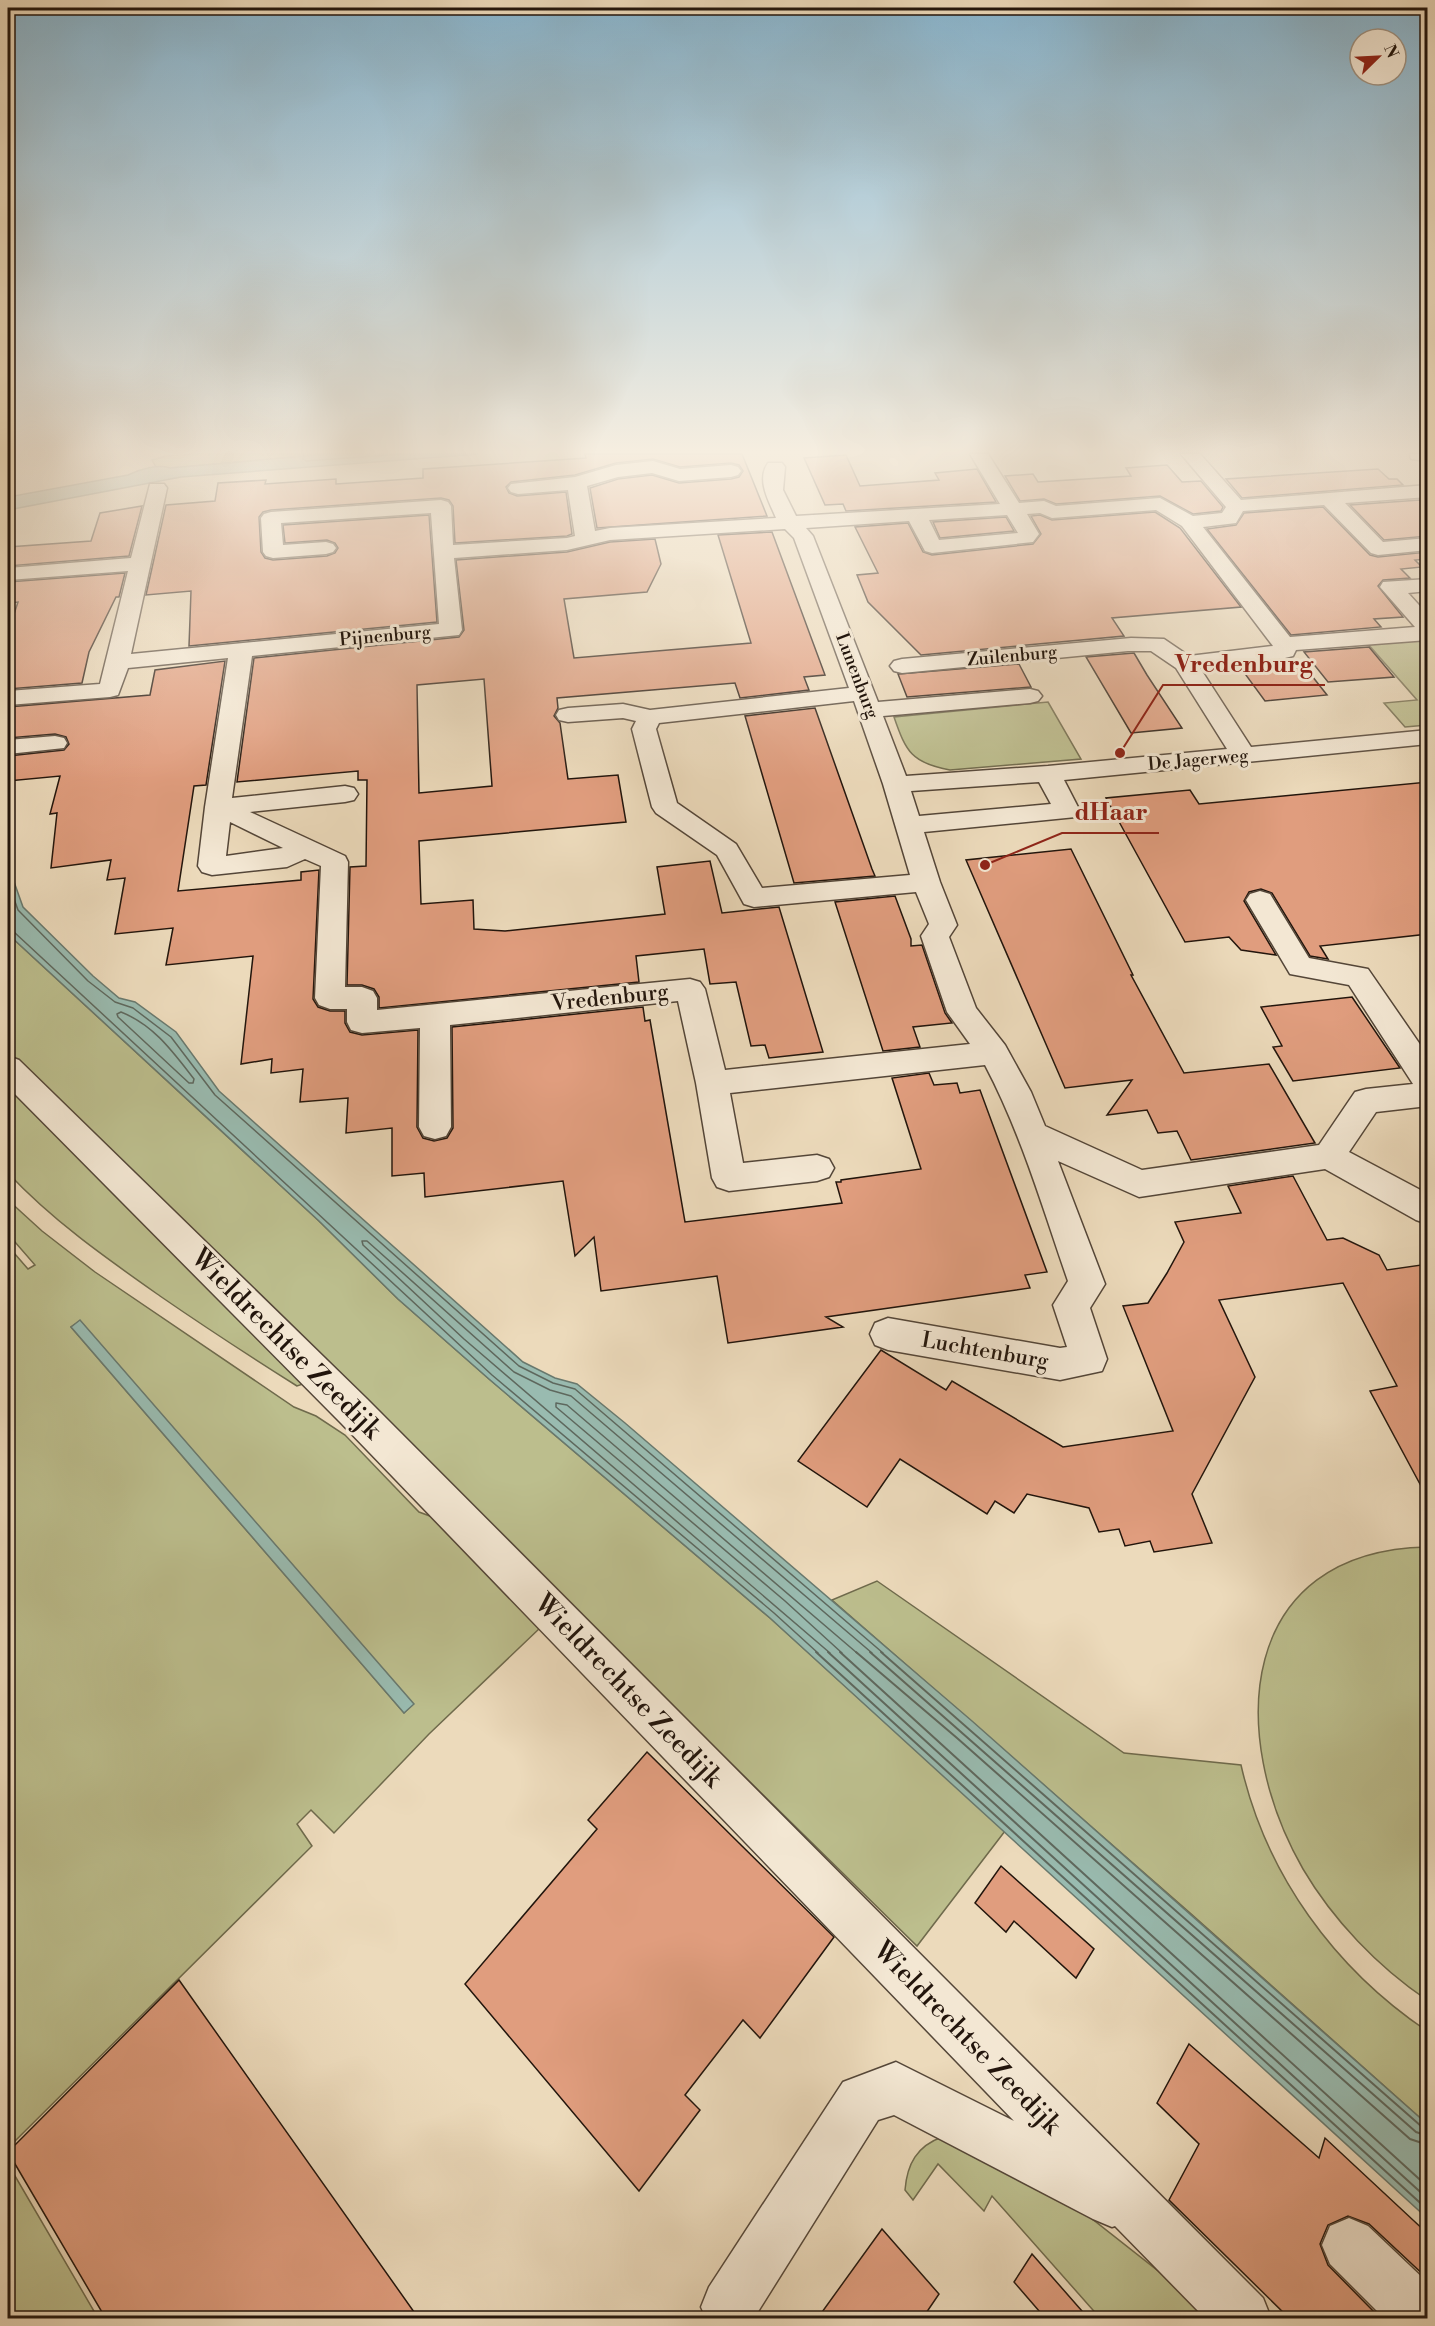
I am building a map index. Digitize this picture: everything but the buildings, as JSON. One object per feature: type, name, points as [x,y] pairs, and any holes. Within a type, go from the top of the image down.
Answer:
[{"type":"street","name":"Pijnenburg","points":[[118,662],[451,630],[444,563]]},
{"type":"street","name":"Lunenburg","points":[[813,563],[867,701],[896,784]]},
{"type":"street","points":[[1185,663],[1285,651],[1284,644],[1221,563]]},
{"type":"street","points":[[8,574],[141,564],[110,690],[8,700]]},
{"type":"street","points":[[1428,585],[1391,587],[1428,631]]},
{"type":"street","points":[[1284,644],[1428,631]]},
{"type":"street","name":"Zuilenburg","points":[[902,666],[1156,644],[1185,663],[1244,756]]},
{"type":"street","points":[[241,650],[218,807],[212,866],[287,858],[303,848]]},
{"type":"street","points":[[568,715],[623,711],[650,717],[867,701],[1029,696]]},
{"type":"street","points":[[650,717],[644,729],[665,807],[727,850],[754,898],[926,882],[896,784]]},
{"type":"street","name":"De Jagerweg","points":[[896,784],[1048,774],[1428,737]]},
{"type":"street","points":[[8,747],[55,743]]},
{"type":"street","points":[[910,825],[1067,811],[1048,774]]},
{"type":"street","points":[[218,807],[345,794]]},
{"type":"street","name":"Vredenburg","points":[[218,807],[335,862],[330,998],[362,999],[362,1022],[690,989],[712,1083],[729,1178],[818,1168]]},
{"type":"street","name":"Luchtenburg","points":[[888,1334],[1060,1364],[1089,1359],[1071,1305],[1087,1284],[1032,1134],[1014,1092],[994,1053],[962,1012],[935,936],[943,926],[926,882]]},
{"type":"street","points":[[1260,900],[1300,967],[1358,976],[1428,1082]]},
{"type":"street","points":[[435,1016],[435,1127]]},
{"type":"street","points":[[712,1083],[994,1053]]},
{"type":"street","name":"Wieldrechtse Zeedijk","points":[[8,1068],[354,1411],[1242,2319]]},
{"type":"street","points":[[1329,1156],[1366,1101],[1428,1094]]},
{"type":"street","points":[[1032,1134],[1139,1184],[1329,1156],[1428,1210]]},
{"type":"street","points":[[729,2307],[861,2100],[896,2088],[1139,2214]]},
{"type":"street","points":[[1349,2245],[1423,2319]]},
{"type":"green space","points":[[1419,639],[1427,646],[1427,725],[1405,727],[1384,703],[1417,700],[1368,644]]},
{"type":"green space","points":[[1048,702],[1081,759],[950,770],[927,764],[912,754],[902,739],[894,717]]},
{"type":"green space","points":[[8,934],[319,1221],[398,1299],[770,1618],[1005,1831],[917,1946],[8,1053]]},
{"type":"green space","points":[[8,1082],[303,1384],[297,1386],[120,1268],[25,1191],[8,1173]]},
{"type":"green space","points":[[8,1200],[42,1231],[95,1272],[294,1407],[316,1416],[345,1435],[419,1512],[438,1519],[541,1627],[429,1734],[334,1833],[311,1810],[297,1824],[312,1846],[8,2148],[8,1246],[28,1269],[35,1265],[8,1234]],"holes":[[[80,1321],[413,1704],[404,1713],[71,1327]]]},
{"type":"green space","points":[[1428,1547],[1427,2000],[1391,1973],[1358,1941],[1328,1906],[1303,1869],[1278,1817],[1263,1763],[1258,1709],[1265,1659],[1284,1615],[1317,1580],[1364,1556]]},
{"type":"green space","points":[[877,1581],[1124,1753],[1241,1765],[1252,1805],[1268,1844],[1309,1916],[1334,1949],[1363,1979],[1427,2031],[1427,2124],[1189,1912],[832,1600]]},
{"type":"green space","points":[[942,2137],[1087,2215],[1218,2318],[1100,2318],[992,2196],[984,2211],[938,2164],[913,2200],[905,2190],[911,2164],[926,2145]]},
{"type":"green space","points":[[8,2164],[98,2318],[8,2318]]},
{"type":"water","points":[[8,865],[23,907],[93,976],[119,998],[135,1002],[176,1032],[219,1091],[523,1362],[555,1378],[577,1384],[625,1423],[972,1721],[1427,2124],[1427,2218],[770,1618],[398,1299],[319,1221],[8,934]]},
{"type":"water","points":[[80,1320],[414,1704],[404,1713],[71,1327]]},
{"type":"place","name":"Vredenburg","points":[[1120,753]]},
{"type":"place","name":"dHaar","points":[[985,865]]}]
